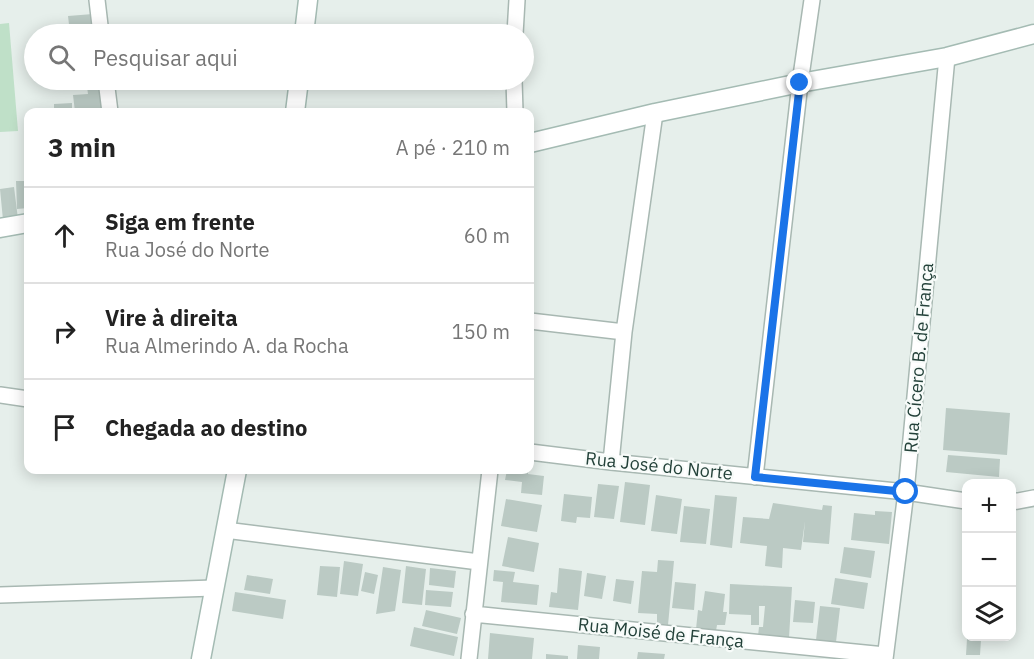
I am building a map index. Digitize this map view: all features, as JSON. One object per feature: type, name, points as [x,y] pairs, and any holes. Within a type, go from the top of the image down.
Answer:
[{"type":"street","points":[[97,0],[100,24]]},
{"type":"street","points":[[305,24],[308,0]]},
{"type":"street","points":[[516,24],[517,0]]},
{"type":"street","points":[[755,477],[800,83],[812,0]]},
{"type":"street","points":[[534,142],[655,113],[800,83],[947,57],[1034,34]]},
{"type":"street","name":"Rua Cícero B. de França","points":[[885,657],[906,492],[947,57]]},
{"type":"street","points":[[107,90],[110,108]]},
{"type":"street","points":[[296,108],[298,90]]},
{"type":"street","points":[[514,90],[515,108]]},
{"type":"street","points":[[611,462],[624,332],[655,113]]},
{"type":"street","points":[[0,228],[24,224]]},
{"type":"street","points":[[534,321],[624,332]]},
{"type":"street","points":[[0,395],[24,398]]},
{"type":"street","name":"Rua José do Norte","points":[[534,452],[906,492],[962,500]]},
{"type":"street","points":[[201,659],[236,474]]},
{"type":"street","points":[[469,659],[490,474]]},
{"type":"street","points":[[1016,501],[1034,498]]},
{"type":"street","points":[[225,530],[479,562]]},
{"type":"street","points":[[0,595],[214,588]]},
{"type":"street","name":"Rua Moisé de França","points":[[473,615],[885,657]]},
{"type":"green space","points":[[9,23],[18,131],[0,132],[0,24]]},
{"type":"building","points":[[93,14],[94,24],[69,24],[68,16]]},
{"type":"building","points":[[87,90],[103,90],[104,108],[75,108],[73,95],[88,94]]},
{"type":"building","points":[[72,103],[72,108],[54,108],[54,104]]},
{"type":"building","points":[[16,181],[24,181],[24,208],[17,209]]},
{"type":"building","points":[[14,187],[18,219],[3,220],[0,189]]},
{"type":"building","points":[[946,408],[1010,413],[1007,455],[943,450]]},
{"type":"building","points":[[948,455],[1000,459],[999,477],[946,472]]},
{"type":"building","points":[[506,474],[544,476],[542,495],[521,493],[522,482],[505,480]]},
{"type":"building","points":[[625,482],[650,485],[645,525],[620,522]]},
{"type":"building","points":[[598,484],[619,486],[614,519],[594,517]]},
{"type":"building","points":[[564,494],[592,497],[590,518],[577,517],[576,523],[561,521]]},
{"type":"building","points":[[656,495],[682,499],[677,534],[651,531]]},
{"type":"building","points":[[715,495],[737,497],[732,548],[710,545]]},
{"type":"building","points":[[506,499],[542,505],[537,532],[501,526]]},
{"type":"building","points":[[773,503],[822,510],[823,505],[832,506],[829,544],[803,542],[805,521],[801,550],[783,548],[782,568],[765,566],[767,546],[740,543],[743,517],[769,519]]},
{"type":"building","points":[[684,506],[710,509],[706,544],[680,542]]},
{"type":"building","points":[[875,511],[892,512],[889,544],[851,540],[854,513],[875,515]]},
{"type":"building","points":[[508,537],[539,543],[534,572],[502,566]]},
{"type":"building","points":[[844,547],[875,551],[871,578],[840,573]]},
{"type":"building","points":[[658,560],[674,561],[668,625],[657,623],[657,614],[638,613],[642,571],[657,572]]},
{"type":"building","points":[[344,561],[363,564],[358,596],[340,594]]},
{"type":"building","points":[[320,566],[340,567],[337,597],[317,595]]},
{"type":"building","points":[[406,566],[426,569],[422,605],[402,603]]},
{"type":"building","points":[[383,567],[401,570],[395,611],[376,614]]},
{"type":"building","points":[[430,568],[456,571],[454,588],[429,585]]},
{"type":"building","points":[[559,568],[582,571],[578,610],[549,607],[551,592],[557,593]]},
{"type":"building","points":[[494,570],[515,572],[513,582],[539,585],[537,605],[501,602],[503,582],[493,581]]},
{"type":"building","points":[[365,572],[378,575],[374,594],[361,591]]},
{"type":"building","points":[[587,573],[606,576],[602,599],[584,596]]},
{"type":"building","points":[[247,575],[273,579],[270,594],[244,590]]},
{"type":"building","points":[[835,578],[868,583],[864,609],[831,604]]},
{"type":"building","points":[[616,579],[634,581],[631,604],[613,601]]},
{"type":"building","points":[[675,582],[696,584],[694,610],[672,608]]},
{"type":"building","points":[[730,584],[792,587],[789,638],[758,636],[759,627],[763,627],[765,606],[759,606],[759,625],[751,625],[751,615],[729,614]]},
{"type":"building","points":[[426,590],[453,592],[451,607],[425,605]]},
{"type":"building","points":[[705,591],[725,594],[723,612],[727,612],[725,625],[717,625],[716,631],[696,629],[698,610],[702,611]]},
{"type":"building","points":[[235,592],[286,600],[283,619],[232,611]]},
{"type":"building","points":[[795,600],[815,602],[813,623],[793,622]]},
{"type":"building","points":[[820,606],[840,608],[836,642],[816,640]]},
{"type":"building","points":[[426,610],[461,618],[457,634],[422,626]]},
{"type":"building","points":[[414,627],[458,637],[454,656],[410,646]]},
{"type":"building","points":[[490,633],[534,638],[532,659],[488,659]]},
{"type":"building","points":[[967,641],[981,641],[980,655],[966,655]]},
{"type":"building","points":[[578,645],[600,647],[599,659],[577,659]]},
{"type":"building","points":[[638,652],[665,654],[664,659],[637,659]]},
{"type":"building","points":[[546,654],[568,656],[568,659],[546,659]]},
{"type":"route","points":[[800,83],[755,477],[906,492]]}]
